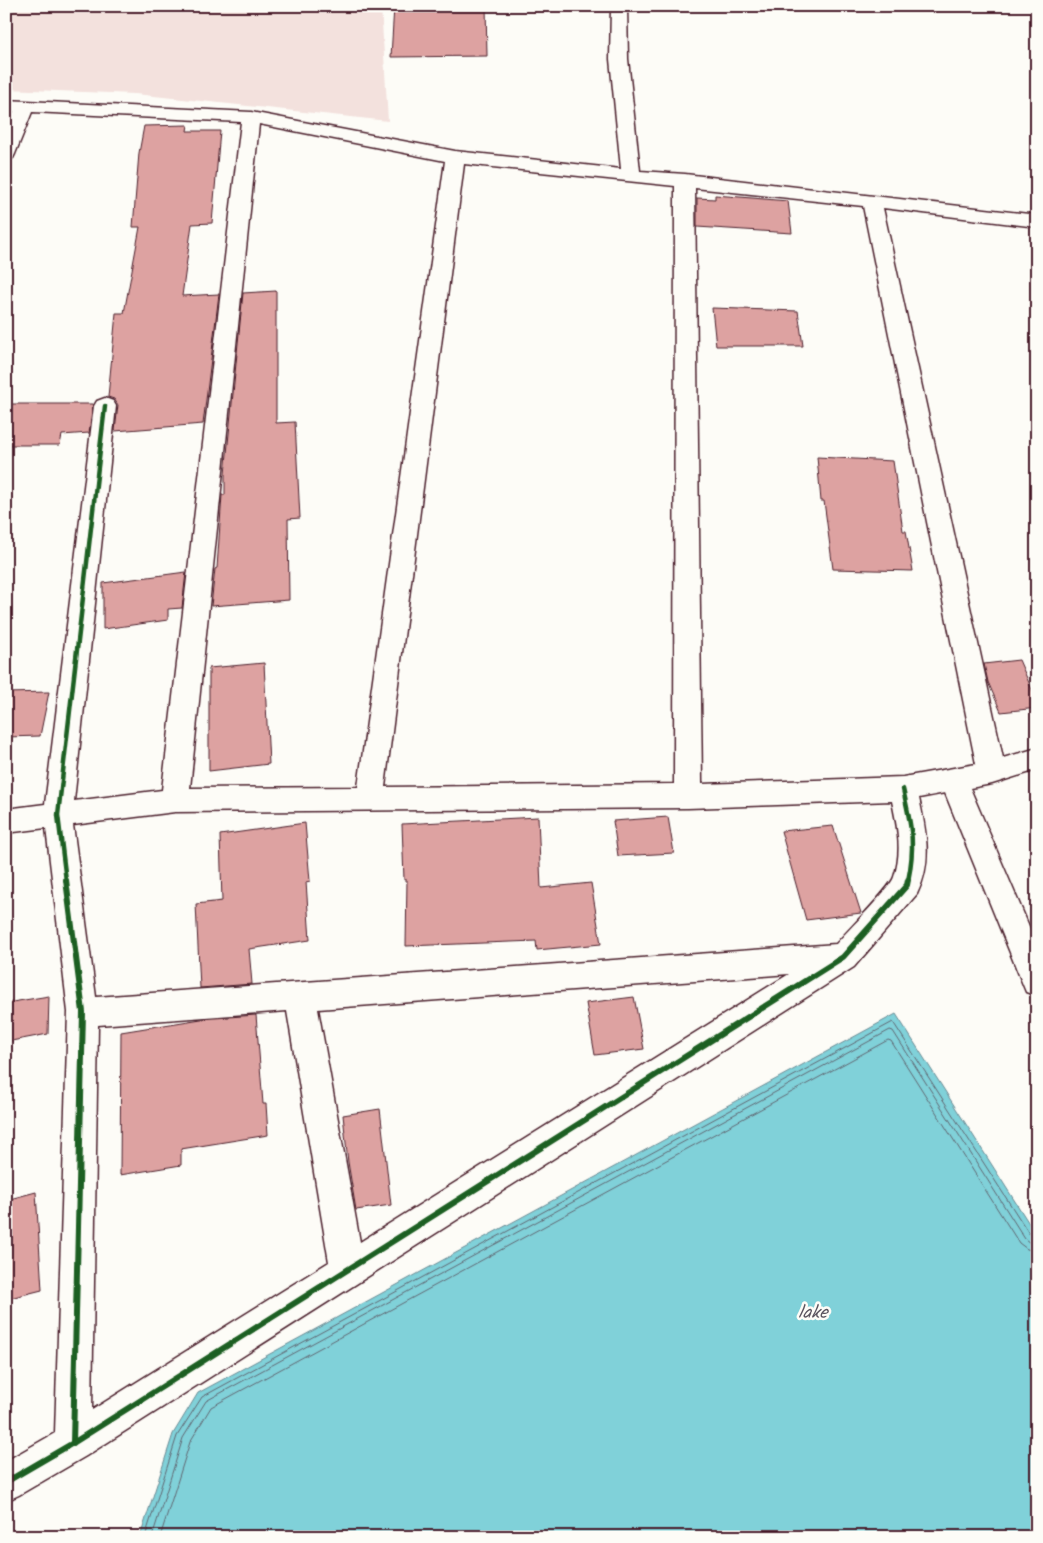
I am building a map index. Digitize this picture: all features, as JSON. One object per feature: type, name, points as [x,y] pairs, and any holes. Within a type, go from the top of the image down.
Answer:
[{"type":"street","points":[[619,6],[619,59],[631,174]]},
{"type":"street","points":[[6,105],[251,117],[455,157],[872,200],[1037,221]]},
{"type":"street","points":[[6,154],[25,107]]},
{"type":"street","points":[[175,800],[251,117]]},
{"type":"street","points":[[370,798],[455,157]]},
{"type":"street","points":[[685,180],[688,796]]},
{"type":"street","points":[[872,200],[992,773]]},
{"type":"street","points":[[74,1443],[83,1012],[58,815],[105,406]]},
{"type":"street","points":[[6,820],[175,800],[688,796],[903,789],[992,773],[1037,759]]},
{"type":"street","points":[[953,780],[1037,982]]},
{"type":"street","points":[[6,1482],[74,1443],[843,957],[907,885],[913,858],[913,837],[903,789]]},
{"type":"street","points":[[83,1012],[843,957]]},
{"type":"street","points":[[300,996],[348,1269]]},
{"type":"shaded area","points":[[6,6],[381,6],[388,121],[135,94],[6,89]]},
{"type":"water","name":"lake","points":[[896,1014],[1037,1236],[1037,1537],[140,1537],[173,1434],[198,1393]]},
{"type":"building","points":[[394,6],[486,6],[487,56],[391,57]]},
{"type":"building","points":[[188,125],[187,131],[220,131],[212,223],[192,224],[182,296],[219,294],[203,424],[115,431],[118,405],[114,399],[108,397],[116,313],[124,313],[140,227],[133,227],[139,153],[144,126]]},
{"type":"building","points":[[715,195],[788,201],[792,233],[697,227],[697,198],[715,199]]},
{"type":"building","points":[[276,291],[276,423],[295,422],[300,518],[288,519],[289,600],[211,606],[215,569],[217,568],[222,495],[225,495],[225,474],[243,293]]},
{"type":"building","points":[[712,308],[798,311],[803,346],[716,346]]},
{"type":"building","points":[[6,404],[93,404],[89,433],[62,435],[60,445],[6,445]]},
{"type":"building","points":[[817,457],[893,461],[903,531],[906,531],[913,571],[833,569],[824,501],[821,501]]},
{"type":"building","points":[[186,572],[182,608],[168,609],[168,620],[103,629],[103,583]]},
{"type":"building","points":[[1019,660],[1037,701],[1037,708],[1001,712],[988,682],[984,664]]},
{"type":"building","points":[[264,663],[269,764],[209,771],[209,668]]},
{"type":"building","points":[[49,692],[40,736],[6,737],[6,693]]},
{"type":"building","points":[[538,817],[541,888],[591,883],[601,944],[537,950],[536,941],[406,946],[407,880],[404,880],[402,824]]},
{"type":"building","points":[[668,817],[674,853],[618,856],[613,821]]},
{"type":"building","points":[[305,823],[310,881],[306,882],[310,940],[249,949],[252,984],[200,988],[196,904],[222,901],[220,835]]},
{"type":"building","points":[[833,826],[861,913],[806,920],[781,831]]},
{"type":"building","points":[[49,996],[48,1034],[6,1042],[6,1003]]},
{"type":"building","points":[[634,997],[644,1049],[595,1055],[586,1003]]},
{"type":"building","points":[[256,1015],[263,1104],[266,1104],[268,1135],[181,1149],[181,1165],[120,1175],[121,1032],[201,1019]]},
{"type":"building","points":[[380,1109],[391,1205],[356,1210],[343,1115]]},
{"type":"building","points":[[36,1192],[42,1290],[6,1299],[6,1200]]},
{"type":"cycle path","points":[[73,1443],[83,1012],[58,815],[105,406]]},
{"type":"cycle path","points":[[6,1482],[73,1443],[843,957],[907,885],[913,858],[913,837],[903,789]]}]
